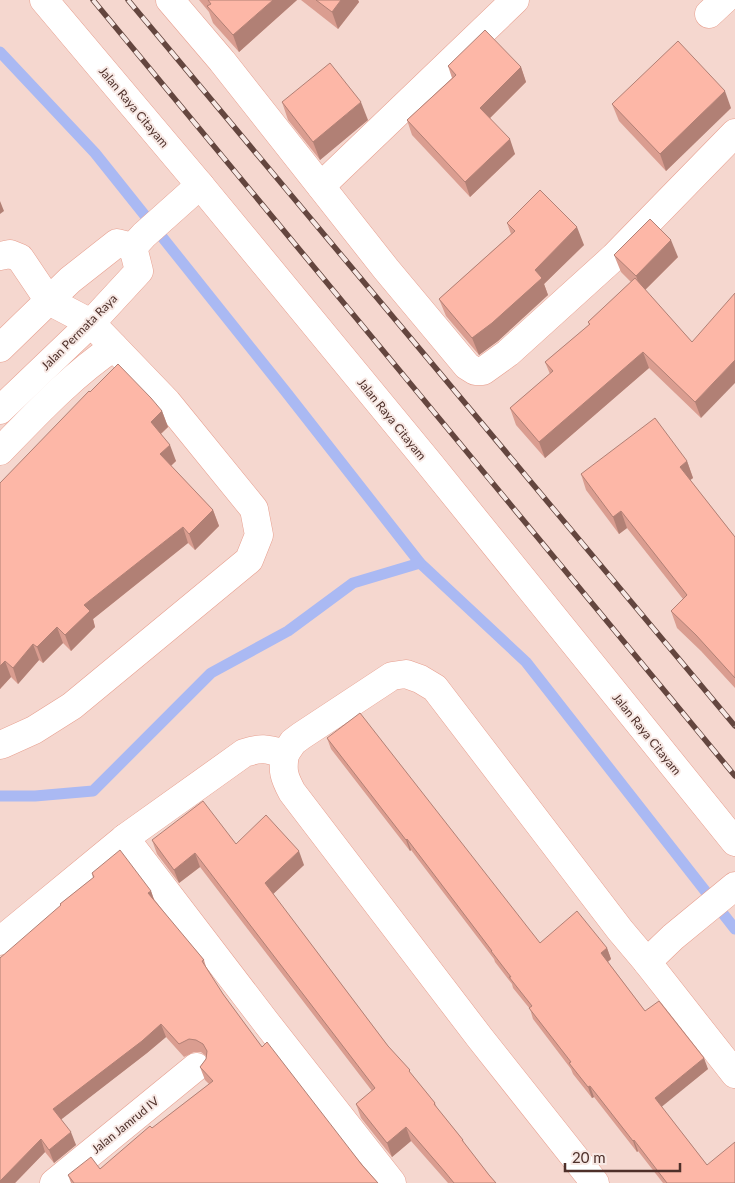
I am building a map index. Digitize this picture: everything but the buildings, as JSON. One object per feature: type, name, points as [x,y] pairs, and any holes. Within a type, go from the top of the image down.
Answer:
[{"type":"street","name":"Jalan Raya Citayam","points":[[44,0],[200,185],[735,842]]},
{"type":"street","points":[[170,0],[222,60],[386,269],[467,366],[475,371],[483,371],[508,353],[614,258],[735,133]]},
{"type":"street","points":[[321,186],[515,0]]},
{"type":"street","points":[[0,348],[70,280],[117,243],[138,241],[200,185]]},
{"type":"street","name":"Jalan Permata Raya","points":[[0,410],[91,322],[139,271],[138,241]]},
{"type":"street","points":[[0,256],[10,254],[20,258],[49,301],[91,322],[167,402],[254,509],[259,535],[249,560],[72,706],[34,730],[0,745]]},
{"type":"street","points":[[0,450],[73,378],[95,359],[114,347]]},
{"type":"street","points":[[595,1183],[480,1038],[292,792],[285,779],[283,765],[285,754],[292,742],[392,676],[406,674],[420,679],[435,688],[620,930],[735,1074]]},
{"type":"street","points":[[0,941],[125,838],[244,753],[257,749],[285,754]]},
{"type":"street","points":[[125,838],[265,1022],[392,1183]]},
{"type":"street","points":[[647,962],[673,937],[731,889]]},
{"type":"street","name":"Jalan Jamrud IV","points":[[54,1183],[196,1068]]},
{"type":"waterway","points":[[0,52],[95,153],[420,563],[526,662],[735,929]]},
{"type":"waterway","points":[[0,796],[35,796],[93,791],[211,673],[288,631],[353,583],[420,563]]},
{"type":"railway","points":[[93,0],[735,776]]},
{"type":"railway","points":[[128,0],[735,726]]}]
